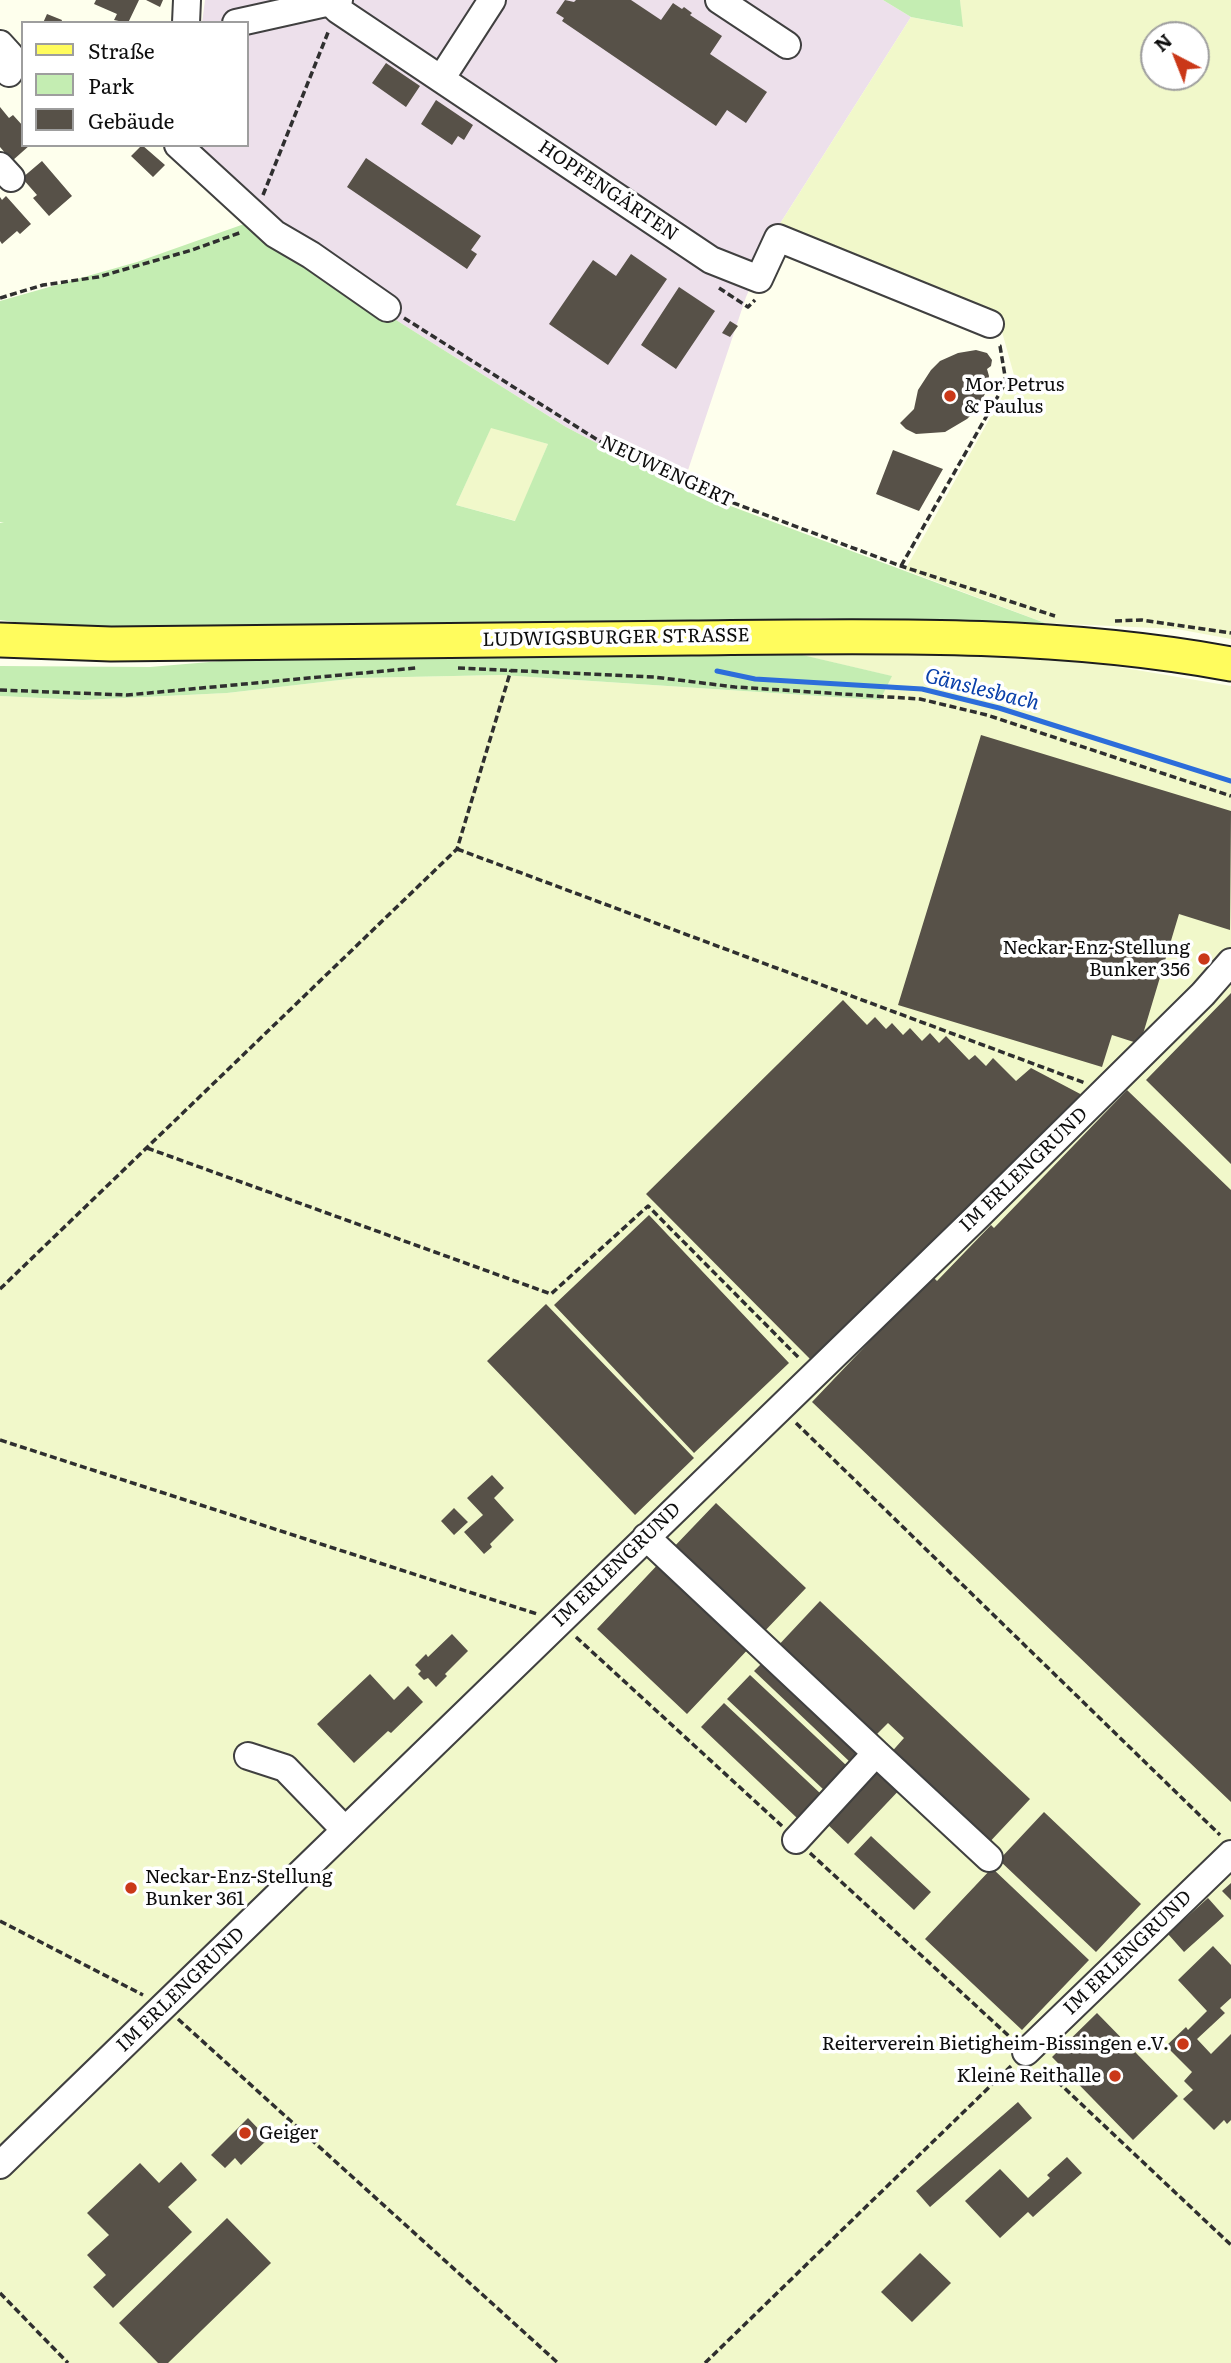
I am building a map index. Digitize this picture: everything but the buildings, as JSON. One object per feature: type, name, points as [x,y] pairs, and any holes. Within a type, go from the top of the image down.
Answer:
[{"type":"main road","name":"LUDWIGSBURGER STRASSE","points":[[0,640],[124,643],[903,635],[1045,640],[1231,664]]},
{"type":"street","points":[[186,21],[187,0]]},
{"type":"street","points":[[441,79],[492,0]]},
{"type":"street","points":[[719,0],[787,45]]},
{"type":"street","points":[[246,21],[335,4]]},
{"type":"street","name":"HOPFENGÄRTEN","points":[[335,4],[441,79],[711,260],[767,275],[778,238],[995,335]]},
{"type":"street","points":[[0,44],[10,55],[11,73]]},
{"type":"street","points":[[180,147],[275,233],[387,308]]},
{"type":"street","name":"IM ERLENGRUND","points":[[0,2165],[1106,1091],[1203,994],[1231,962]]},
{"type":"street","points":[[646,1537],[989,1858]]},
{"type":"street","points":[[796,1840],[876,1753]]},
{"type":"street","points":[[248,1756],[285,1768],[345,1830]]},
{"type":"street","name":"IM ERLENGRUND","points":[[1026,2052],[1226,1844]]},
{"type":"path","points":[[0,298],[43,285],[98,277],[192,250],[233,236],[257,216],[335,4]]},
{"type":"path","name":"NEUWENGERT","points":[[387,308],[614,449],[722,500],[1019,606],[1056,616]]},
{"type":"path","points":[[901,565],[1006,382],[995,335]]},
{"type":"path","points":[[1109,621],[1142,620],[1231,633]]},
{"type":"path","points":[[0,690],[127,695],[416,668]]},
{"type":"path","points":[[457,668],[654,677],[735,687],[920,699],[987,715],[1231,796]]},
{"type":"path","points":[[0,1289],[457,849],[511,670]]},
{"type":"path","points":[[457,849],[1106,1091]]},
{"type":"path","points":[[147,1148],[551,1294],[648,1206],[814,1373]]},
{"type":"path","points":[[780,1407],[1226,1844]]},
{"type":"path","points":[[0,1440],[559,1621]]},
{"type":"path","points":[[0,1921],[165,2007],[558,2363]]},
{"type":"path","points":[[705,2363],[1026,2052],[1231,2245]]},
{"type":"path","points":[[0,2292],[68,2363]]},
{"type":"shaded area","points":[[205,0],[883,0],[911,17],[776,230],[746,297],[682,488],[566,427],[342,286],[187,147],[248,147],[248,21],[202,21]]},
{"type":"green space","points":[[883,0],[960,0],[963,27],[911,17]]},
{"type":"green space","points":[[960,0],[1231,0],[1231,639],[1177,629],[1045,623],[905,570],[1014,375],[999,321],[776,230],[911,17],[962,27]]},
{"type":"green space","points":[[247,223],[566,427],[682,488],[1045,623],[1041,627],[818,618],[684,624],[57,628],[0,620],[0,523],[4,523],[0,522],[0,301],[137,262]],"holes":[[[491,428],[548,444],[515,521],[456,505]]]},
{"type":"green space","points":[[491,427],[548,444],[516,521],[456,505]]},
{"type":"green space","points":[[927,645],[1095,663],[1231,686],[1231,2363],[0,2363],[0,696],[83,700],[227,693],[357,678],[501,675],[880,700],[891,676],[793,653]]},
{"type":"green space","points":[[794,653],[892,676],[880,700],[501,675],[357,678],[227,693],[83,700],[0,696],[0,666],[150,667],[257,658],[312,660],[415,655]]},
{"type":"waterway","name":"Gänslesbach","points":[[717,671],[755,679],[922,689],[999,708],[1231,781]]},
{"type":"place","name":"Mor Petrus & Paulus","points":[[950,396]]},
{"type":"place","name":"Neckar-Enz-Stellung Bunker 356","points":[[1204,959]]},
{"type":"place","name":"Neckar-Enz-Stellung Bunker 361","points":[[131,1888]]},
{"type":"place","name":"Reiterverein Bietigheim-Bissingen e.V.","points":[[1183,2044]]},
{"type":"place","name":"Kleine Reithalle","points":[[1115,2076]]},
{"type":"place","name":"Geiger","points":[[245,2133]]}]
